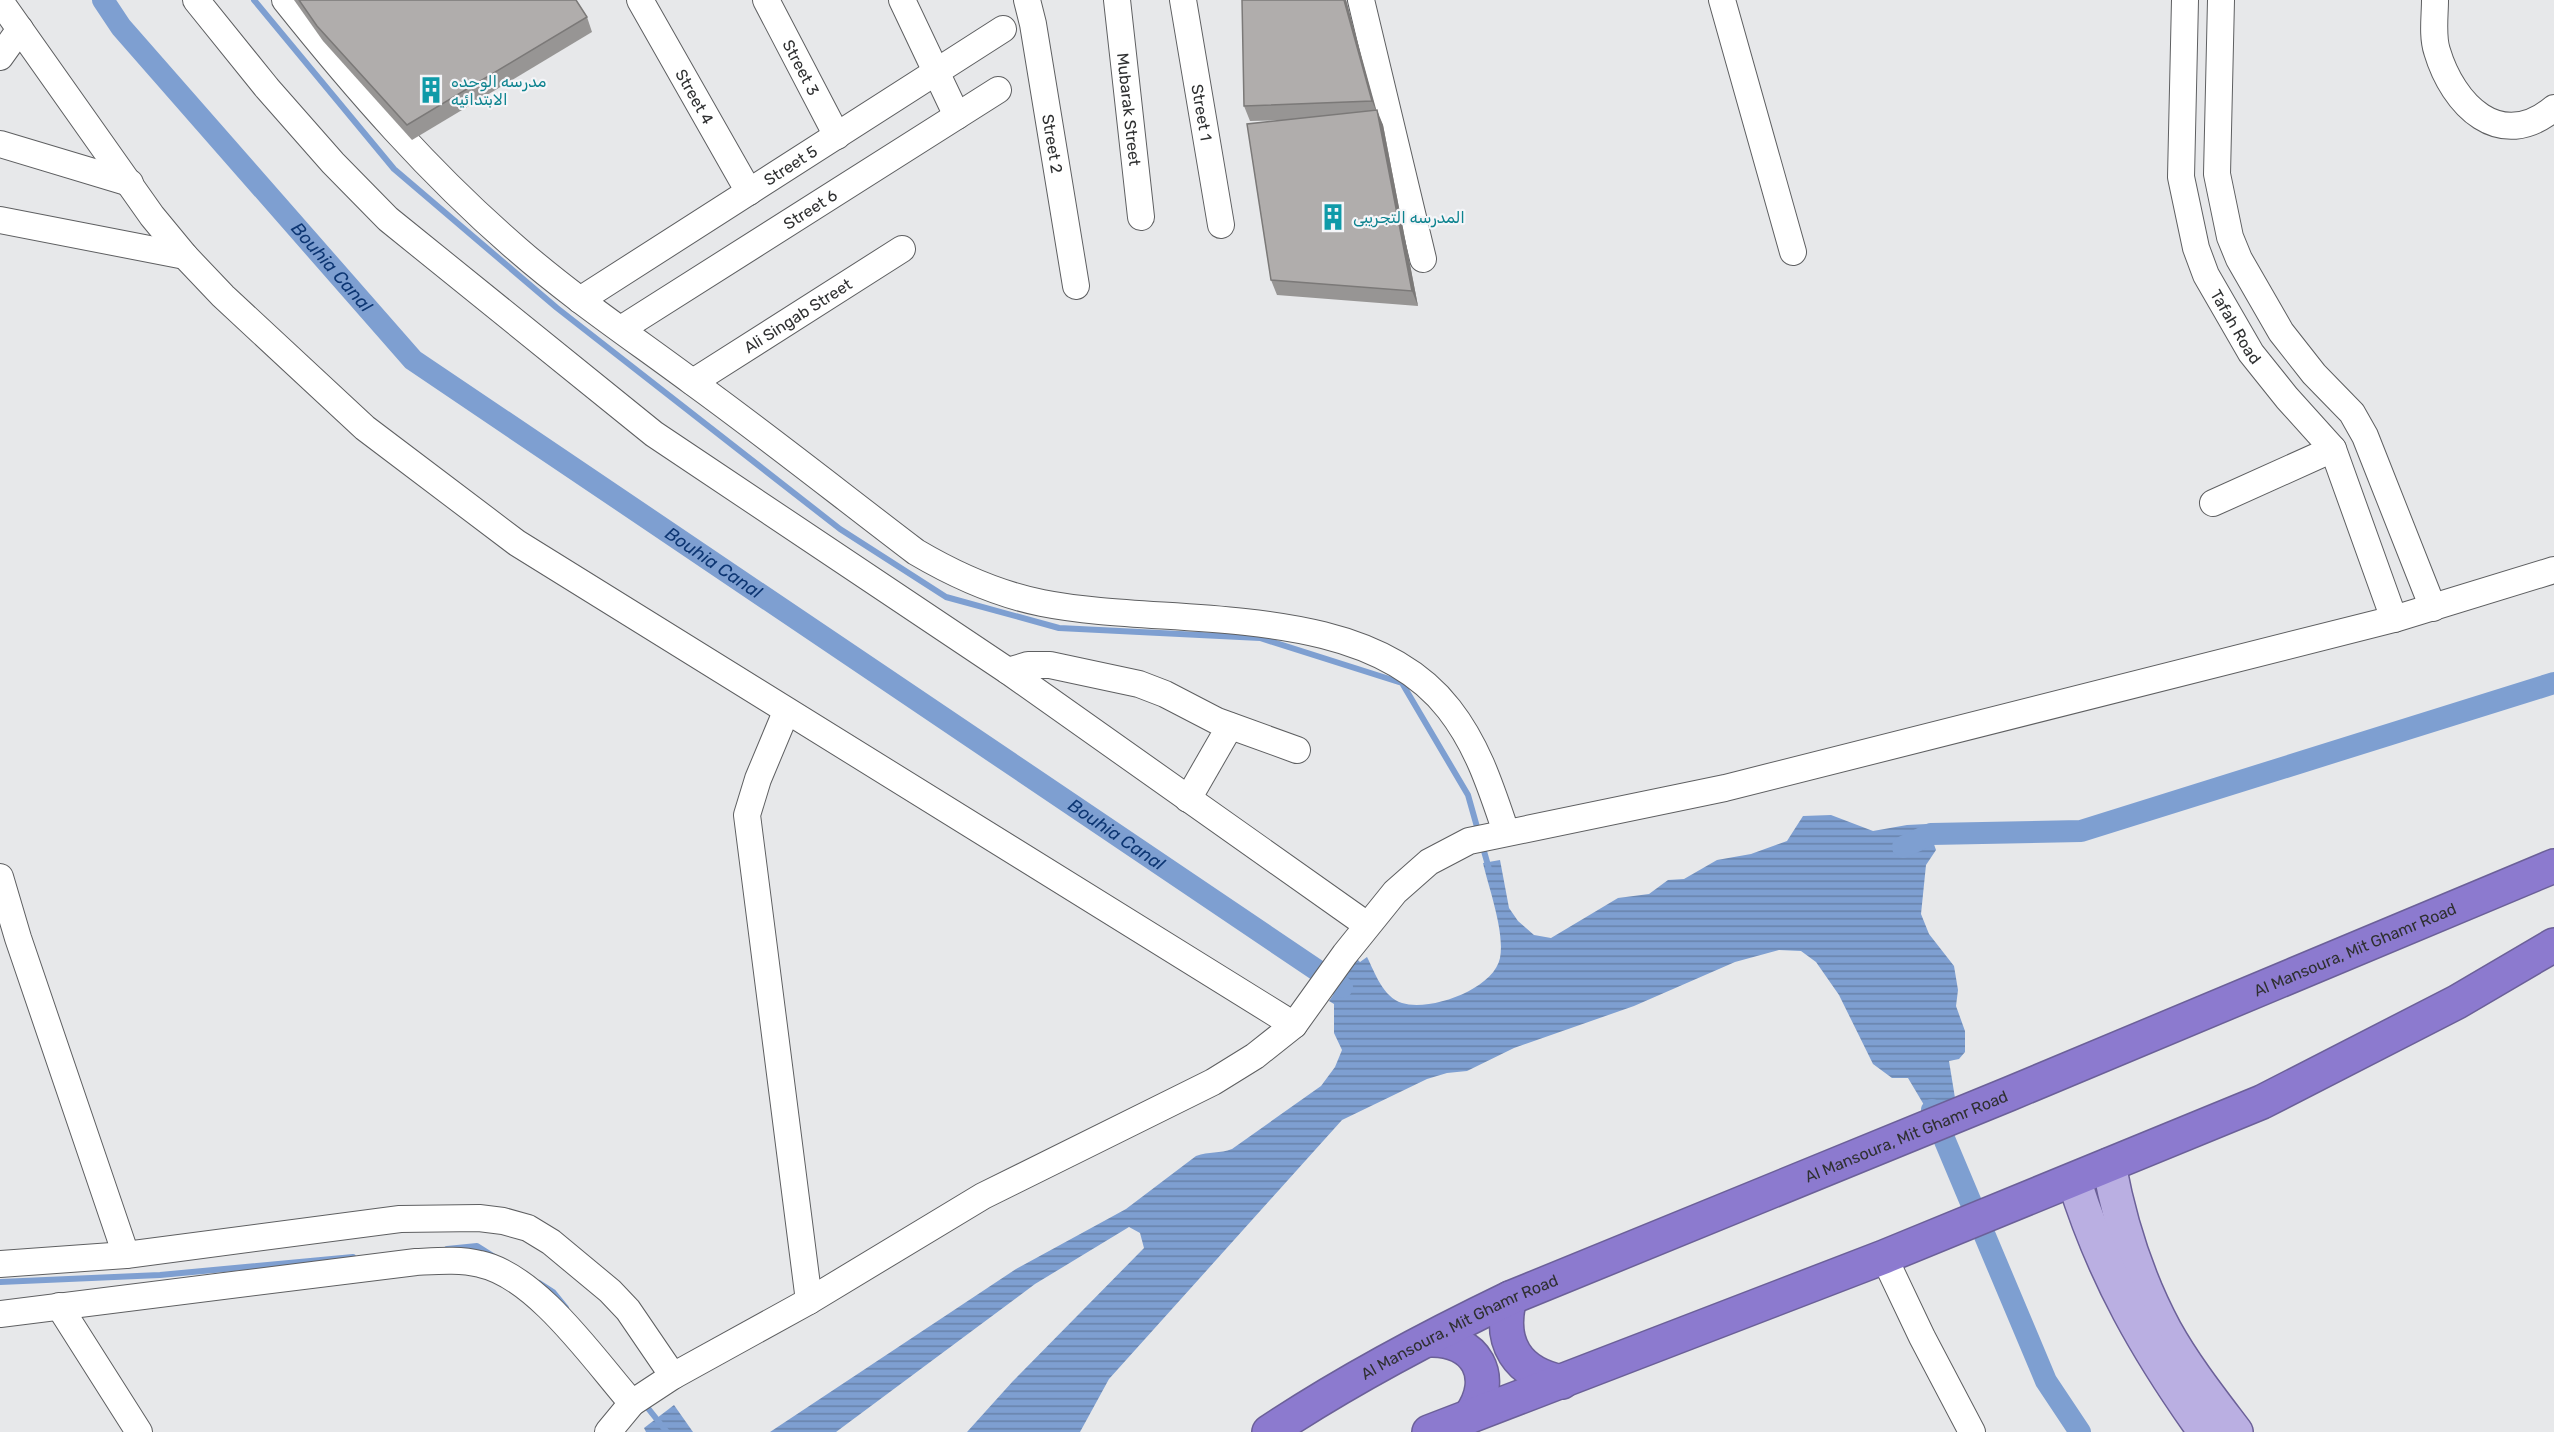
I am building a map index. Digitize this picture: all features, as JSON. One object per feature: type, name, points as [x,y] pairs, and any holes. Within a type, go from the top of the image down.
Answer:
[{"type":"highway","name":"Al Mansoura, Mit Ghamr Road","points":[[1269,1432],[1342,1388],[1510,1298],[2009,1095],[2554,866]]},
{"type":"highway","points":[[1429,1432],[1898,1252],[2262,1102],[2457,1002],[2554,945]]},
{"type":"highway","points":[[1510,1298],[1505,1314],[1505,1331],[1510,1346],[1519,1361],[1531,1372],[1546,1379],[1562,1382]]},
{"type":"highway","points":[[1429,1340],[1443,1339],[1457,1343],[1469,1351],[1478,1362],[1482,1376],[1482,1390],[1478,1404],[1470,1416]]},
{"type":"main road","points":[[2109,1165],[2119,1216],[2147,1295],[2166,1332],[2236,1432]]},
{"type":"main road","points":[[2063,1185],[2089,1229],[2125,1308],[2205,1432]]},
{"type":"street","points":[[196,0],[267,88],[333,164],[388,219],[654,434],[1008,671],[1367,925]]},
{"type":"street","points":[[285,0],[347,78],[434,171],[517,249],[580,300],[693,382],[916,552],[954,574],[1015,596],[1063,606],[1316,632],[1362,646],[1392,660],[1426,684],[1449,708],[1470,738],[1484,765],[1489,836]]},
{"type":"street","name":"Street 4","points":[[640,0],[749,192]]},
{"type":"street","name":"Street 3","points":[[766,0],[837,136]]},
{"type":"street","points":[[902,0],[957,116]]},
{"type":"street","name":"Street 2","points":[[1027,0],[1033,24],[1076,286]]},
{"type":"street","name":"Mubarak Street","points":[[1116,0],[1141,217]]},
{"type":"street","name":"Street 1","points":[[1183,0],[1221,225]]},
{"type":"street","points":[[1361,0],[1423,259]]},
{"type":"street","points":[[1722,0],[1793,252]]},
{"type":"street","name":"Tafah Road","points":[[2185,0],[2181,177],[2196,248],[2206,275],[2251,353],[2287,398],[2333,449],[2394,620]]},
{"type":"street","name":"Tafah Road","points":[[2221,0],[2217,174],[2230,237],[2239,259],[2281,332],[2314,374],[2352,413],[2366,436],[2433,608]]},
{"type":"street","points":[[2435,0],[2436,48],[2449,83],[2479,117],[2510,127],[2539,120],[2554,108]]},
{"type":"street","points":[[0,1],[152,216],[184,256],[365,428],[518,543],[786,712],[1294,1025]]},
{"type":"street","points":[[0,57],[20,29]]},
{"type":"street","name":"Street 5","points":[[580,300],[1003,29]]},
{"type":"street","name":"Street 6","points":[[621,329],[998,90]]},
{"type":"street","points":[[0,144],[130,183]]},
{"type":"street","points":[[0,220],[184,256]]},
{"type":"street","name":"Ali Singab Street","points":[[693,382],[902,249]]},
{"type":"street","points":[[2213,503],[2333,449]]},
{"type":"street","points":[[608,1432],[635,1401],[667,1380],[809,1301],[983,1196],[1213,1082],[1255,1056],[1294,1025],[1367,925],[1395,892],[1429,862],[1489,836],[1725,788],[2394,620],[2554,570]]},
{"type":"street","points":[[1008,671],[1029,665],[1050,665],[1126,681],[1152,689],[1230,726],[1297,750]]},
{"type":"street","points":[[786,712],[752,795],[748,807],[748,826],[809,1301]]},
{"type":"street","points":[[1188,799],[1230,726]]},
{"type":"street","points":[[0,878],[18,938],[126,1255]]},
{"type":"street","points":[[0,1264],[126,1255],[399,1219],[457,1217],[503,1221],[528,1228],[551,1242],[610,1291],[628,1310],[667,1380]]},
{"type":"street","points":[[1898,1252],[1922,1337],[1972,1432]]},
{"type":"street","points":[[0,1314],[416,1262],[455,1261],[481,1264],[503,1272],[539,1299],[569,1327],[635,1401]]},
{"type":"street","points":[[59,1306],[139,1432]]},
{"type":"water","points":[[1831,815],[1873,831],[1927,824],[1936,850],[1926,865],[1921,914],[1929,934],[1954,966],[1958,990],[1956,1006],[1965,1031],[1965,1052],[1959,1059],[1949,1061],[1955,1098],[1927,1110],[1908,1078],[1892,1078],[1873,1064],[1839,995],[1816,962],[1801,951],[1779,950],[1735,962],[1634,1006],[1514,1048],[1467,1071],[1447,1073],[1427,1079],[1342,1120],[1109,1379],[1080,1432],[967,1432],[1013,1381],[1144,1248],[1140,1233],[1129,1227],[1035,1284],[836,1432],[770,1432],[1016,1269],[1126,1209],[1196,1156],[1232,1149],[1321,1086],[1335,1067],[1342,1050],[1334,1033],[1334,1004],[1329,1001],[1357,959],[1360,962],[1367,957],[1380,984],[1390,996],[1402,1003],[1414,1005],[1444,1001],[1459,996],[1486,979],[1495,969],[1501,948],[1496,910],[1483,863],[1500,860],[1509,908],[1518,921],[1534,935],[1551,938],[1618,898],[1649,894],[1668,880],[1684,879],[1717,860],[1751,854],[1787,841],[1803,816]]},
{"type":"water","points":[[674,1405],[693,1432],[646,1432],[644,1428]]},
{"type":"building","name":"مدرسه الوحده الابتدائيه","points":[[299,0],[576,0],[587,17],[407,125],[317,26]]},
{"type":"building","points":[[1242,0],[1344,0],[1372,101],[1244,106]]},
{"type":"building","name":"المدرسه التجريبى","points":[[1377,110],[1412,291],[1271,280],[1247,124]]},
{"type":"waterway","name":"Bouhia Canal","points":[[103,0],[121,27],[413,360],[1342,987]]},
{"type":"waterway","points":[[254,0],[394,169],[557,308],[840,529],[946,597],[1059,628],[1260,638],[1402,683],[1468,795],[1479,834]]},
{"type":"waterway","points":[[1903,847],[1931,834],[2081,831],[2554,683]]},
{"type":"waterway","points":[[1482,844],[1489,869]]},
{"type":"waterway","points":[[1932,1110],[2046,1381],[2080,1432]]},
{"type":"waterway","points":[[447,1249],[477,1246],[496,1258]]},
{"type":"waterway","points":[[0,1282],[160,1275],[353,1257]]},
{"type":"waterway","points":[[539,1283],[553,1292],[566,1308]]},
{"type":"waterway","points":[[643,1402],[667,1432]]},
{"type":"place","name":"مدرسه الوحده الابتدائيه","points":[[431,90]]},
{"type":"place","name":"المدرسه التجريبى","points":[[1333,217]]}]
